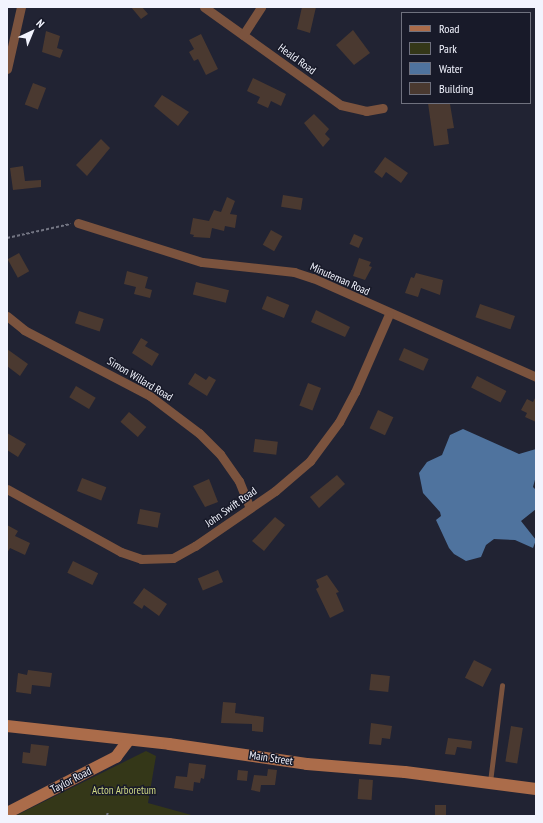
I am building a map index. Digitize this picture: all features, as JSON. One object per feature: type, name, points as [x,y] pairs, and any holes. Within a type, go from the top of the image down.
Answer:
[{"type":"main road","name":"Main Street","points":[[7,726],[129,740],[307,764],[490,783],[536,790]]},
{"type":"main road","name":"Taylor Road","points":[[7,813],[116,757],[129,740]]},
{"type":"street","points":[[7,69],[9,51],[21,7]]},
{"type":"street","name":"Heald Road","points":[[204,7],[341,105],[366,111],[383,108]]},
{"type":"street","points":[[243,35],[260,7]]},
{"type":"street","name":"Minuteman Road","points":[[78,223],[202,262],[294,272],[313,278],[389,314],[536,377]]},
{"type":"street","name":"John Swift Road","points":[[7,489],[121,552],[141,559],[173,558],[195,546],[250,508],[310,461],[339,422],[355,392],[389,314]]},
{"type":"street","name":"Simon Willard Road","points":[[7,316],[24,330],[150,396],[194,429],[220,454],[240,481],[250,508]]},
{"type":"lane","points":[[490,783],[502,686]]},
{"type":"path","points":[[7,238],[78,223]]},
{"type":"path","points":[[107,816],[108,811]]},
{"type":"green space","name":"Acton Arboretum","points":[[146,751],[156,756],[148,803],[195,816],[15,816]]},
{"type":"water","points":[[463,429],[519,454],[536,449],[536,476],[533,487],[536,490],[536,509],[521,521],[536,540],[533,548],[515,540],[494,539],[486,545],[481,557],[466,561],[454,554],[449,548],[436,520],[441,516],[440,512],[423,493],[419,473],[427,462],[442,455],[450,435]]},
{"type":"building","points":[[131,7],[142,7],[148,14],[141,19]]},
{"type":"building","points":[[302,7],[316,7],[310,33],[297,29]]},
{"type":"building","points":[[353,30],[370,53],[354,65],[336,45]]},
{"type":"building","points":[[46,31],[60,36],[57,48],[63,50],[60,58],[42,52]]},
{"type":"building","points":[[201,34],[218,69],[206,75],[198,59],[194,61],[189,52],[194,49],[189,40]]},
{"type":"building","points":[[253,78],[286,94],[281,106],[271,101],[268,108],[257,103],[260,97],[247,91]]},
{"type":"building","points":[[33,83],[46,88],[38,109],[25,104]]},
{"type":"building","points":[[162,95],[189,112],[178,126],[154,106]]},
{"type":"building","points":[[428,104],[450,104],[454,128],[447,129],[449,144],[434,146]]},
{"type":"building","points":[[314,114],[329,129],[325,134],[330,139],[323,147],[304,123]]},
{"type":"building","points":[[101,139],[110,148],[87,176],[76,165]]},
{"type":"building","points":[[385,157],[408,173],[401,183],[386,172],[382,178],[374,172]]},
{"type":"building","points":[[23,166],[25,181],[41,180],[41,187],[13,190],[10,168]]},
{"type":"building","points":[[283,195],[303,198],[301,210],[281,207]]},
{"type":"building","points":[[227,197],[235,201],[230,214],[237,215],[235,228],[225,226],[224,231],[212,228],[210,238],[193,237],[194,235],[190,234],[193,218],[209,221],[214,210],[221,212]]},
{"type":"building","points":[[271,230],[282,236],[274,251],[263,245]]},
{"type":"building","points":[[354,234],[363,238],[359,248],[350,244]]},
{"type":"building","points":[[19,253],[29,271],[18,278],[8,259]]},
{"type":"building","points":[[359,258],[371,262],[369,266],[372,267],[365,280],[353,276]]},
{"type":"building","points":[[127,271],[148,277],[145,288],[152,290],[150,298],[134,294],[136,287],[124,284]]},
{"type":"building","points":[[416,273],[443,280],[440,295],[421,288],[418,297],[405,293],[411,277],[414,278]]},
{"type":"building","points":[[196,282],[229,290],[226,303],[193,295]]},
{"type":"building","points":[[267,296],[289,305],[284,318],[262,309]]},
{"type":"building","points":[[480,304],[515,316],[510,329],[475,317]]},
{"type":"building","points":[[316,310],[350,327],[345,337],[311,322]]},
{"type":"building","points":[[79,311],[104,319],[100,331],[75,323]]},
{"type":"building","points":[[141,338],[148,342],[145,346],[159,354],[152,366],[132,353]]},
{"type":"building","points":[[404,348],[429,359],[423,371],[399,360]]},
{"type":"building","points":[[7,349],[28,364],[20,376],[7,366]]},
{"type":"building","points":[[195,373],[206,380],[209,376],[216,380],[207,396],[188,384]]},
{"type":"building","points":[[477,376],[506,391],[501,403],[471,388]]},
{"type":"building","points":[[308,383],[321,388],[312,410],[299,405]]},
{"type":"building","points":[[76,386],[96,398],[89,409],[69,397]]},
{"type":"building","points":[[536,396],[536,422],[525,417],[527,413],[521,410],[527,399],[533,402]]},
{"type":"building","points":[[378,410],[393,417],[385,435],[370,428]]},
{"type":"building","points":[[129,412],[146,427],[138,437],[120,422]]},
{"type":"building","points":[[7,433],[26,444],[18,457],[7,450]]},
{"type":"building","points":[[255,439],[278,442],[276,455],[253,452]]},
{"type":"building","points":[[337,475],[345,484],[319,508],[310,497]]},
{"type":"building","points":[[82,478],[106,487],[101,500],[77,491]]},
{"type":"building","points":[[209,479],[218,502],[205,507],[193,486]]},
{"type":"building","points":[[140,509],[161,513],[158,528],[137,524]]},
{"type":"building","points":[[275,517],[285,525],[264,551],[252,541]]},
{"type":"building","points":[[7,525],[18,531],[15,536],[30,543],[25,555],[10,548],[7,553]]},
{"type":"building","points":[[73,561],[98,573],[92,585],[67,573]]},
{"type":"building","points":[[218,570],[223,582],[203,591],[198,579]]},
{"type":"building","points":[[327,575],[339,592],[336,593],[344,611],[330,618],[316,589],[319,587],[316,580]]},
{"type":"building","points":[[144,588],[167,604],[159,616],[144,605],[142,609],[133,603]]},
{"type":"building","points":[[474,660],[492,669],[483,687],[465,678]]},
{"type":"building","points":[[28,670],[52,673],[50,687],[32,685],[31,694],[16,692],[18,673],[27,675]]},
{"type":"building","points":[[371,674],[390,676],[388,692],[369,690]]},
{"type":"building","points":[[223,702],[236,703],[235,713],[264,717],[263,732],[252,731],[252,724],[221,723]]},
{"type":"building","points":[[371,723],[392,726],[390,739],[382,738],[381,745],[369,744]]},
{"type":"building","points":[[511,726],[523,728],[517,763],[505,762]]},
{"type":"building","points":[[448,738],[472,741],[471,749],[457,747],[455,755],[445,754]]},
{"type":"building","points":[[31,744],[49,746],[46,766],[22,763],[23,752],[30,753]]},
{"type":"building","points":[[189,763],[206,765],[204,779],[201,778],[200,783],[194,782],[193,791],[174,788],[176,776],[187,777]]},
{"type":"building","points":[[268,769],[277,770],[275,785],[261,785],[260,792],[251,790],[254,775],[267,776]]},
{"type":"building","points":[[238,770],[248,771],[247,781],[237,780]]},
{"type":"building","points":[[359,779],[373,780],[372,800],[358,799]]},
{"type":"building","points":[[435,805],[446,805],[446,816],[435,816]]}]
